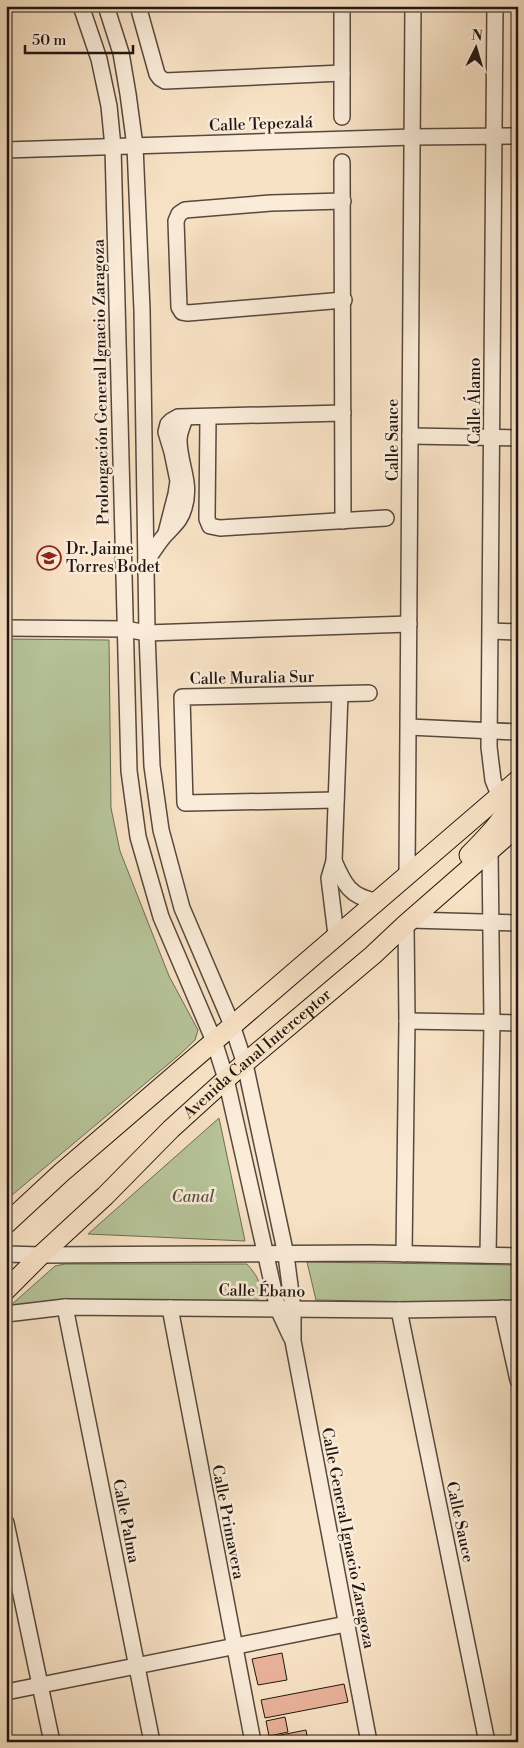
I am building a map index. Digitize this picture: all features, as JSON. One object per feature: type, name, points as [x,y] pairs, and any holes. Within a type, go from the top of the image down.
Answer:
[{"type":"main road","points":[[6,1224],[61,1173],[214,1040],[518,780]]},
{"type":"main road","points":[[444,890],[462,862],[499,822],[506,811],[506,807],[499,795]]},
{"type":"main road","name":"Avenida Canal Interceptor","points":[[6,1290],[105,1196],[171,1129],[373,955],[518,826]]},
{"type":"street","name":"Prolongación General Ignacio Zaragoza","points":[[82,6],[101,68],[109,106],[113,147],[129,771],[138,836],[161,917],[214,1040],[226,1080],[265,1254],[286,1309]]},
{"type":"street","points":[[106,6],[120,53],[135,146],[142,310],[147,633],[152,766],[161,830],[182,908],[232,1025],[245,1064],[286,1255],[286,1309]]},
{"type":"street","points":[[138,6],[156,74],[165,81],[342,73]]},
{"type":"street","points":[[342,6],[342,117]]},
{"type":"street","name":"Calle Sauce","points":[[407,874],[413,6]]},
{"type":"street","name":"Calle Álamo","points":[[495,6],[489,731],[490,761],[493,780],[499,795]]},
{"type":"street","name":"Calle Tepezalá","points":[[6,150],[413,137],[518,136]]},
{"type":"street","points":[[342,162],[344,300],[343,521]]},
{"type":"street","points":[[343,201],[271,203],[185,210],[179,214],[176,221],[178,307],[182,312],[344,300]]},
{"type":"street","points":[[146,562],[166,533],[178,523],[187,498],[187,481],[179,440],[185,418],[343,413]]},
{"type":"street","points":[[208,417],[207,519],[210,526],[220,528],[386,518]]},
{"type":"street","points":[[410,436],[518,438]]},
{"type":"street","points":[[6,628],[124,629],[147,633],[409,624]]},
{"type":"street","points":[[491,631],[518,632]]},
{"type":"street","name":"Calle Muralia Sur","points":[[336,800],[185,803],[182,697],[369,693]]},
{"type":"street","points":[[336,935],[328,878],[334,861],[340,694]]},
{"type":"street","points":[[409,727],[518,732]]},
{"type":"street","points":[[488,1255],[492,1023],[490,851]]},
{"type":"street","points":[[334,861],[344,883],[350,890],[358,896],[376,901]]},
{"type":"street","points":[[404,1254],[408,922],[518,923]]},
{"type":"street","points":[[406,1021],[518,1023]]},
{"type":"street","points":[[6,1254],[404,1254],[518,1256]]},
{"type":"street","name":"Calle Ébano","points":[[6,1314],[65,1307],[399,1310],[518,1308]]},
{"type":"street","name":"Calle Palma","points":[[65,1307],[152,1742]]},
{"type":"street","name":"Calle Primavera","points":[[170,1308],[254,1742]]},
{"type":"street","points":[[502,1308],[518,1380]]},
{"type":"street","name":"Calle General Ignacio Zaragoza","points":[[286,1309],[369,1742]]},
{"type":"street","name":"Calle Sauce","points":[[399,1310],[487,1742]]},
{"type":"street","points":[[6,1524],[52,1742]]},
{"type":"street","points":[[6,1692],[346,1624]]},
{"type":"green space","points":[[6,639],[109,640],[111,808],[120,851],[169,976],[198,1030],[195,1040],[178,1056],[6,1200]]},
{"type":"green space","name":"Canal","points":[[219,1118],[245,1241],[88,1234]]},
{"type":"green space","points":[[307,1262],[518,1265],[518,1304],[316,1300]]},
{"type":"green space","points":[[65,1264],[247,1264],[258,1281],[257,1302],[10,1306],[55,1266]]},
{"type":"building","points":[[282,1653],[287,1680],[258,1685],[252,1659]]},
{"type":"building","points":[[344,1684],[348,1702],[265,1718],[261,1700]]},
{"type":"building","points":[[285,1717],[288,1732],[269,1736],[266,1721]]},
{"type":"building","points":[[306,1730],[308,1742],[266,1742],[266,1738]]},
{"type":"place","name":"Dr. Jaime Torres Bodet","points":[[49,558]]}]
